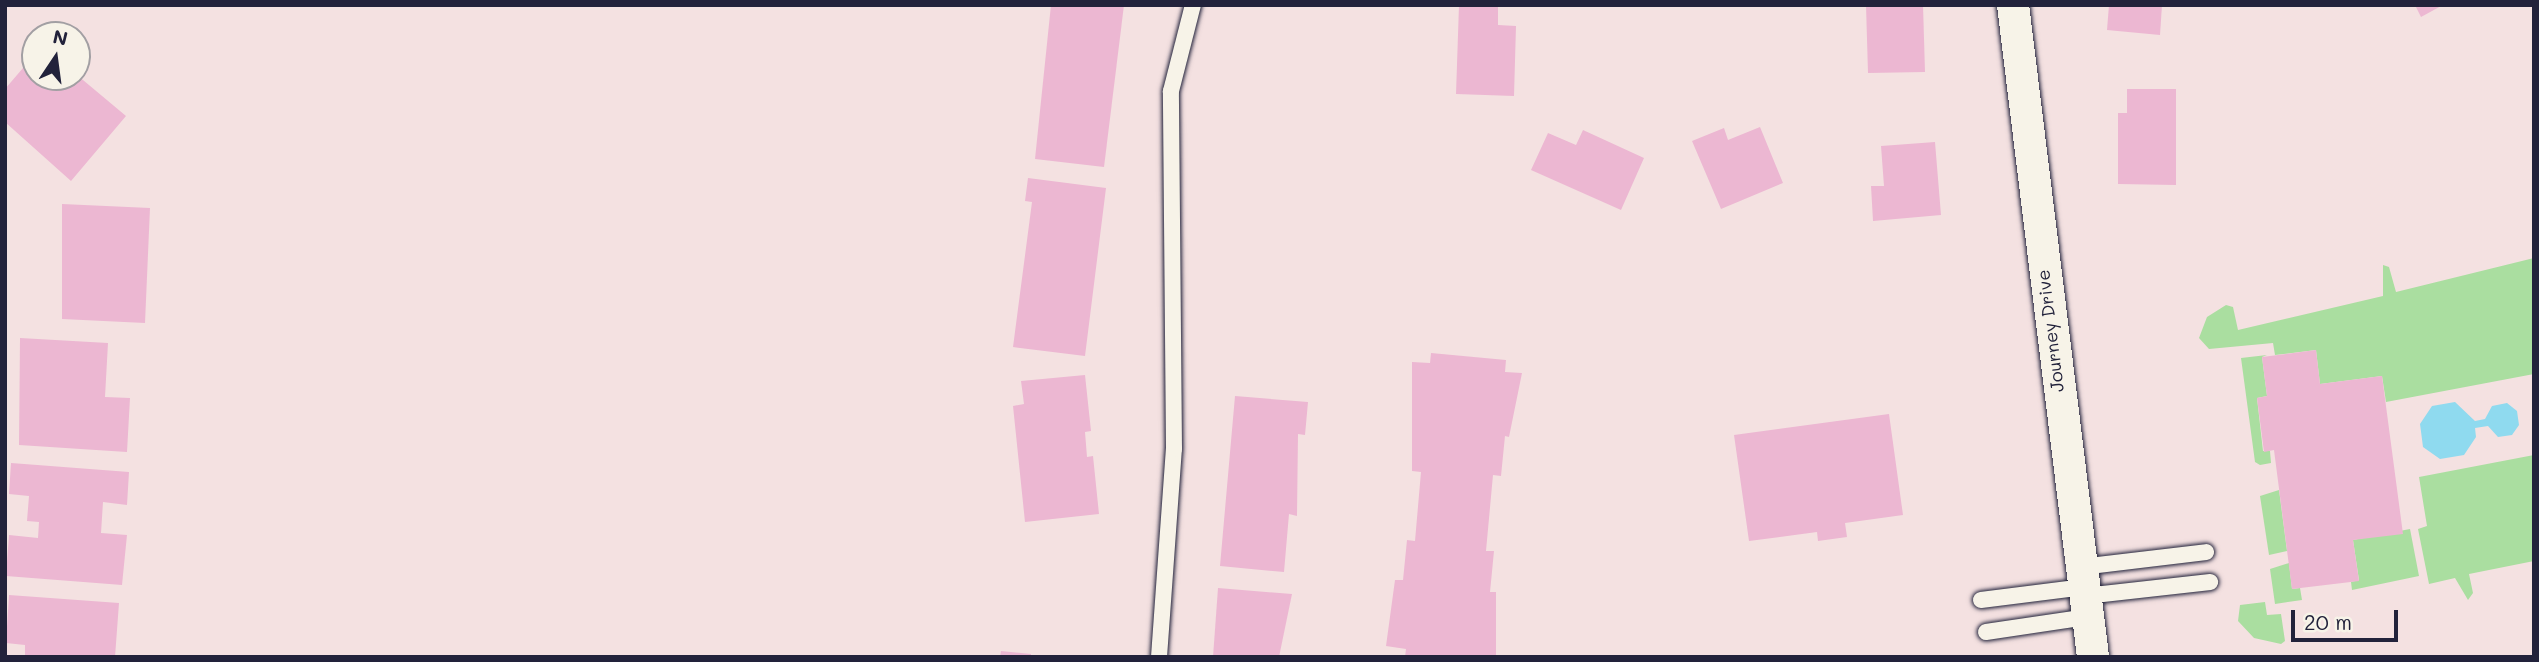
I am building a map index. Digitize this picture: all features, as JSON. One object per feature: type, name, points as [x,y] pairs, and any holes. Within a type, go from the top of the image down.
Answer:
[{"type":"street","name":"Journey Drive","points":[[2013,5],[2093,657]]},
{"type":"lane","points":[[1159,657],[1174,449],[1171,91],[1193,5]]},
{"type":"lane","points":[[1986,632],[2084,592],[2206,552]]},
{"type":"lane","points":[[1982,600],[2210,582]]},
{"type":"green space","points":[[2534,258],[2534,374],[2386,402],[2382,376],[2320,384],[2316,350],[2275,355],[2273,343],[2209,349],[2199,338],[2207,317],[2226,305],[2233,307],[2238,330],[2383,296],[2383,265],[2389,267],[2396,292]]},
{"type":"green space","points":[[2267,355],[2262,357],[2267,396],[2257,398],[2263,451],[2270,451],[2271,463],[2260,465],[2255,462],[2241,358]]},
{"type":"green space","points":[[2534,455],[2534,561],[2469,574],[2473,593],[2468,600],[2455,578],[2429,584],[2418,529],[2427,526],[2419,477]]},
{"type":"green space","points":[[2279,490],[2287,551],[2269,555],[2260,496]]},
{"type":"green space","points":[[2410,529],[2419,576],[2352,590],[2351,582],[2359,580],[2353,540]]},
{"type":"green space","points":[[2289,563],[2292,589],[2300,588],[2302,600],[2275,604],[2270,569]]},
{"type":"green space","points":[[2265,602],[2267,615],[2281,614],[2285,641],[2281,644],[2254,638],[2238,621],[2240,605]]},
{"type":"water","points":[[2455,402],[2475,421],[2485,419],[2492,406],[2507,403],[2517,411],[2519,425],[2512,435],[2498,437],[2488,426],[2475,428],[2476,437],[2464,455],[2440,459],[2423,447],[2420,424],[2432,406]]},
{"type":"building","points":[[1051,5],[1124,5],[1104,167],[1035,159]]},
{"type":"building","points":[[1459,5],[1498,5],[1498,25],[1516,26],[1514,96],[1456,94]]},
{"type":"building","points":[[1866,5],[1923,5],[1925,72],[1868,73]]},
{"type":"building","points":[[2109,5],[2162,5],[2160,35],[2107,30]]},
{"type":"building","points":[[2415,5],[2443,5],[2421,17]]},
{"type":"building","points":[[21,70],[21,91],[91,91],[91,87],[126,116],[71,181],[5,122],[5,89]]},
{"type":"building","points":[[2127,89],[2176,89],[2176,185],[2118,184],[2118,113],[2127,113]]},
{"type":"building","points":[[1760,127],[1783,183],[1721,209],[1692,141],[1724,128],[1728,140]]},
{"type":"building","points":[[1583,130],[1644,158],[1621,210],[1531,170],[1548,133],[1576,145]]},
{"type":"building","points":[[1935,142],[1941,215],[1873,221],[1871,186],[1884,186],[1881,146]]},
{"type":"building","points":[[1028,178],[1106,188],[1085,356],[1013,347],[1032,202],[1025,201]]},
{"type":"building","points":[[62,204],[150,208],[145,323],[62,319]]},
{"type":"building","points":[[20,338],[108,343],[105,397],[130,398],[127,452],[19,445]]},
{"type":"building","points":[[2316,350],[2320,384],[2382,376],[2403,534],[2353,540],[2359,581],[2292,589],[2274,450],[2264,452],[2257,398],[2267,396],[2262,357]]},
{"type":"building","points":[[1431,353],[1506,360],[1505,372],[1522,373],[1509,437],[1505,436],[1501,476],[1493,475],[1486,551],[1494,551],[1490,592],[1496,592],[1496,657],[1405,657],[1406,649],[1386,646],[1395,580],[1403,580],[1407,540],[1415,541],[1421,472],[1412,471],[1412,362],[1430,363]]},
{"type":"building","points":[[1085,375],[1091,431],[1085,432],[1087,457],[1093,456],[1099,514],[1025,522],[1013,406],[1024,404],[1021,381]]},
{"type":"building","points":[[1235,396],[1308,402],[1305,435],[1298,434],[1297,516],[1289,514],[1284,572],[1220,566]]},
{"type":"building","points":[[1889,414],[1903,515],[1845,523],[1847,537],[1818,541],[1817,532],[1749,541],[1734,435]]},
{"type":"building","points":[[11,463],[129,472],[127,505],[103,502],[101,533],[127,535],[122,585],[6,576],[9,535],[38,538],[39,522],[27,521],[29,496],[9,494]]},
{"type":"building","points":[[1218,588],[1292,594],[1279,657],[1213,657]]},
{"type":"building","points":[[9,595],[119,603],[115,657],[25,657],[25,645],[6,643]]},
{"type":"building","points":[[1001,651],[1031,654],[1031,657],[1000,657]]}]
